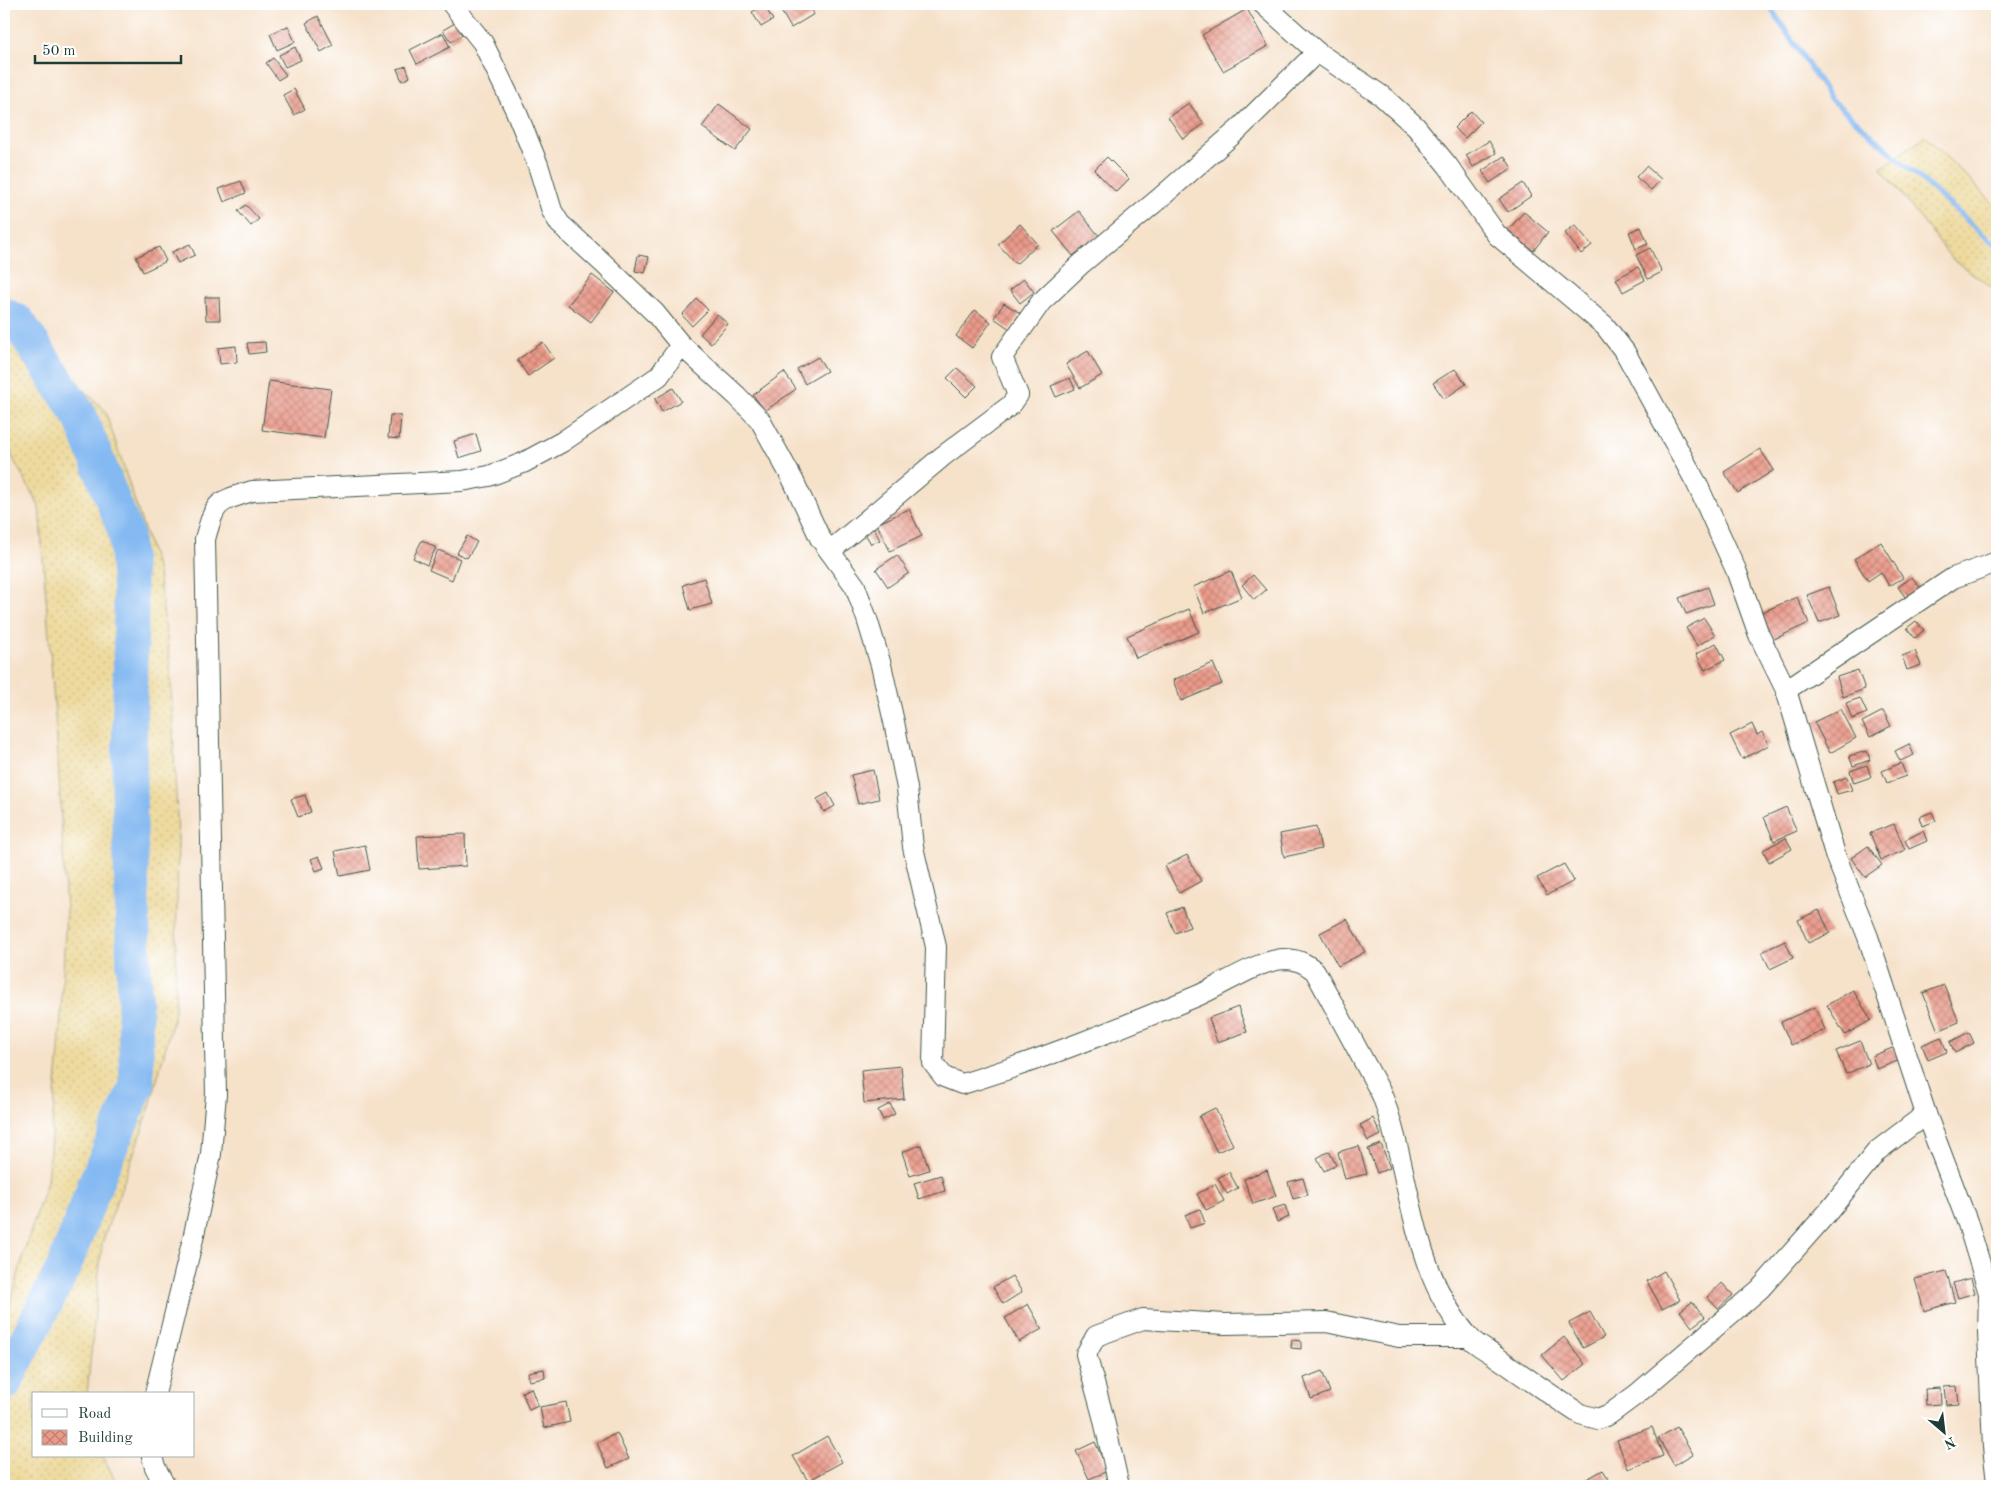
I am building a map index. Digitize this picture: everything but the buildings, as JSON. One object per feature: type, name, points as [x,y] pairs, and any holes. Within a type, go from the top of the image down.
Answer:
[{"type":"street","points":[[452,4],[483,43],[516,111],[538,166],[552,211],[560,224],[604,264],[654,314],[681,345],[737,396],[760,420],[793,480],[820,538],[855,586],[881,665],[906,778],[913,847],[936,947],[933,1063],[944,1077],[962,1084],[994,1074],[1154,1014],[1211,990],[1264,964],[1283,959],[1302,961],[1315,971],[1382,1095],[1390,1116],[1408,1203],[1429,1272],[1448,1308],[1469,1337],[1580,1414],[1598,1418],[1610,1414],[1637,1394],[1760,1289],[1828,1212],[1877,1151],[1926,1114]]},
{"type":"street","points":[[1263,4],[1318,52],[1382,96],[1416,127],[1448,166],[1497,235],[1605,326],[1625,352],[1697,484],[1736,570],[1759,635],[1786,690],[1835,854],[1868,937],[1926,1114],[1968,1224],[1989,1293],[1988,1333],[1993,1447],[1997,1483]]},
{"type":"street","points":[[830,552],[943,456],[1011,405],[1018,395],[1002,358],[1041,302],[1081,264],[1239,129],[1318,52]]},
{"type":"street","points":[[155,1392],[193,1239],[211,1154],[216,1094],[204,539],[217,505],[252,490],[462,481],[489,476],[523,463],[562,442],[659,376],[681,345]]},
{"type":"street","points":[[1786,690],[1953,578],[1997,562]]},
{"type":"street","points":[[1119,1486],[1104,1416],[1086,1354],[1096,1336],[1143,1319],[1225,1324],[1326,1322],[1399,1337],[1469,1337]]},
{"type":"street","points":[[152,1458],[155,1468],[165,1486]]},
{"type":"sand","points":[[1925,136],[1997,207],[1997,291],[1952,259],[1881,168]]},
{"type":"sand","points":[[4,317],[105,410],[158,572],[170,662],[178,839],[175,1013],[149,1110],[102,1243],[87,1392],[32,1392],[32,1458],[104,1458],[118,1486],[4,1486],[4,1328],[25,1249],[47,1181],[59,1052],[66,911],[57,741],[39,506],[4,442]]},
{"type":"waterway","points":[[1768,4],[1830,98],[1997,247]]},
{"type":"waterway","points":[[4,315],[18,322],[80,416],[126,534],[131,612],[129,788],[137,1085],[97,1179],[64,1267],[4,1384]]}]
